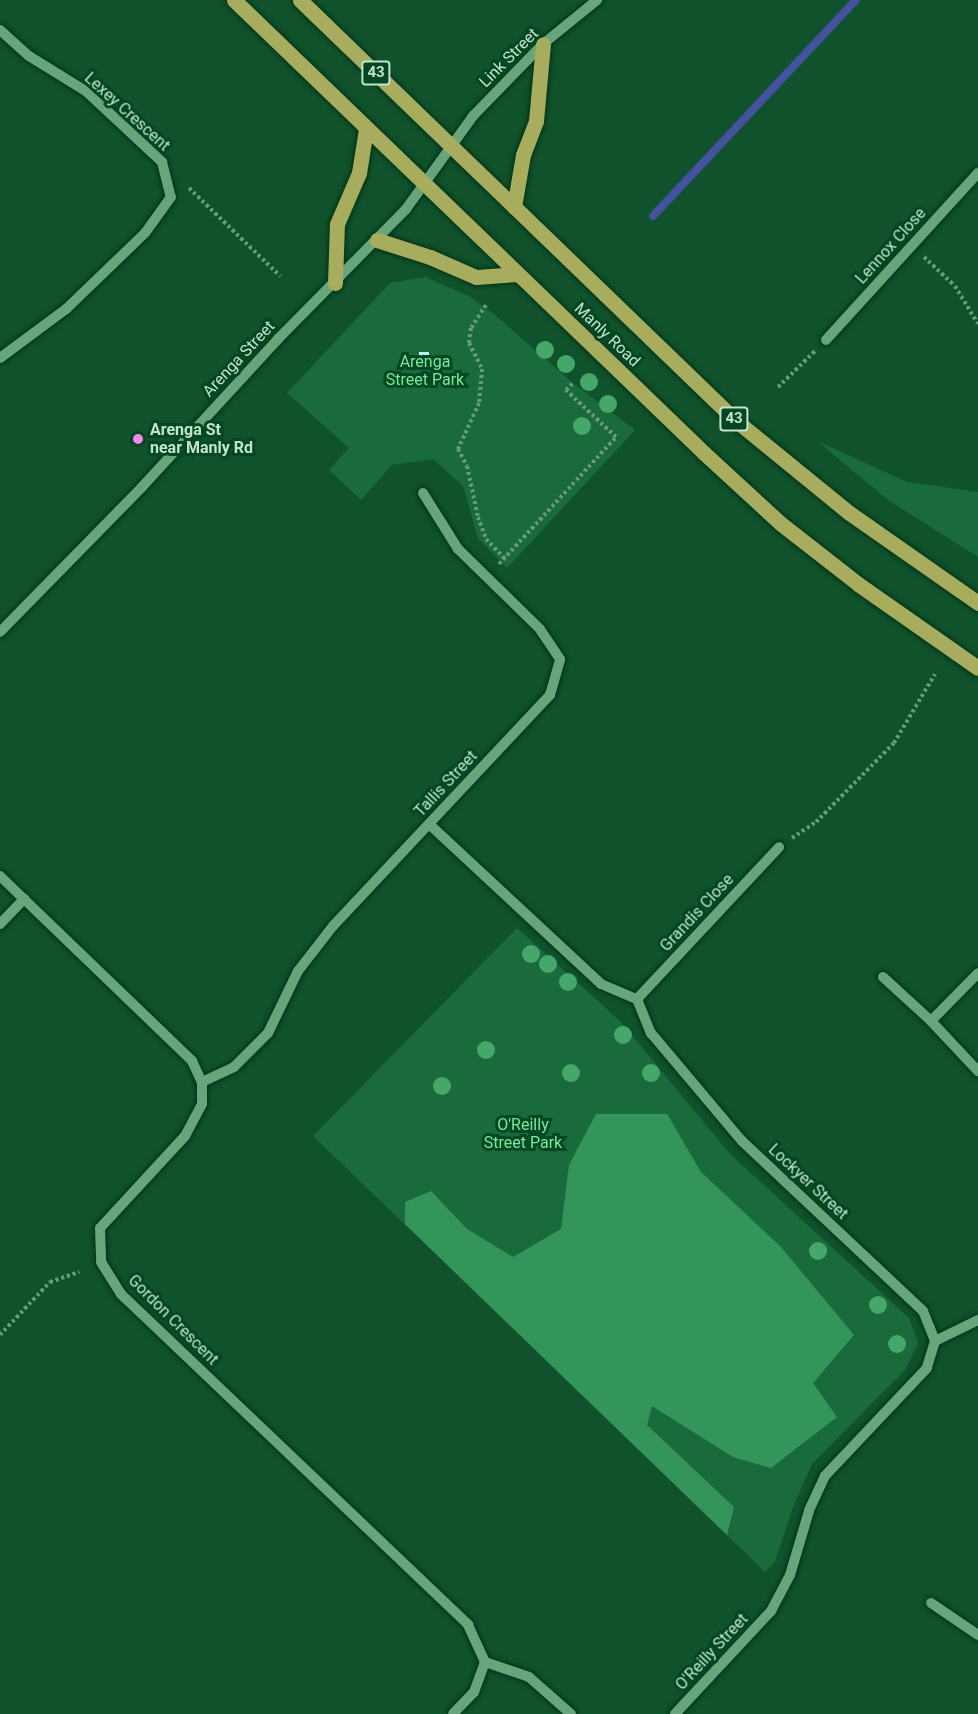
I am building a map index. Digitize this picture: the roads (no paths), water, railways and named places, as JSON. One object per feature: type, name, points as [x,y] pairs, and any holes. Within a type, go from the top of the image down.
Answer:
[{"type":"main road","name":"Manly Road","points":[[234,0],[517,274],[780,523],[858,584],[978,668]]},
{"type":"main road","name":"Manly Road","points":[[300,0],[658,347],[783,461],[910,558],[978,603]]},
{"type":"main road","points":[[514,207],[523,155],[536,121],[543,44]]},
{"type":"main road","points":[[335,283],[337,224],[359,173],[366,129]]},
{"type":"main road","points":[[377,240],[430,257],[476,277],[517,274]]},
{"type":"street","name":"Link Street","points":[[425,184],[473,116],[543,44],[597,0]]},
{"type":"street","name":"Lexey Crescent","points":[[0,30],[29,56],[87,92],[162,162],[171,197],[145,233],[66,309],[0,358]]},
{"type":"street","name":"Lennox Close","points":[[826,340],[978,173]]},
{"type":"street","name":"Arenga Street","points":[[0,632],[142,487],[278,339],[377,240],[425,184]]},
{"type":"street","name":"Tallis Street","points":[[202,1082],[234,1067],[268,1034],[298,971],[333,926],[550,695],[560,659],[540,629],[458,549],[423,493]]},
{"type":"street","points":[[429,824],[601,984],[637,999]]},
{"type":"street","name":"Grandis Close","points":[[637,999],[779,847]]},
{"type":"street","points":[[0,876],[192,1061],[202,1082]]},
{"type":"street","points":[[0,924],[24,899]]},
{"type":"street","points":[[931,1021],[978,973]]},
{"type":"street","points":[[883,976],[931,1021],[978,1071]]},
{"type":"street","name":"Lockyer Street","points":[[637,999],[651,1033],[742,1141],[923,1311],[934,1341]]},
{"type":"street","name":"Gordon Crescent","points":[[202,1082],[202,1104],[185,1136],[100,1228],[101,1262],[121,1294],[468,1625],[485,1662]]},
{"type":"street","points":[[934,1341],[978,1320]]},
{"type":"street","name":"O'Reilly Street","points":[[675,1714],[771,1611],[790,1575],[809,1511],[825,1476],[927,1368],[934,1341]]},
{"type":"street","points":[[931,1603],[978,1635]]},
{"type":"street","points":[[453,1714],[474,1692],[485,1662],[529,1677],[571,1714]]},
{"type":"waterway","points":[[653,216],[856,0]]},
{"type":"place","name":"Arenga St near Manly Rd","points":[[138,439]]},
{"type":"park label","name":"Arenga Street Park","points":[[425,371]]},
{"type":"park label","name":"O'Reilly Street Park","points":[[523,1134]]}]
